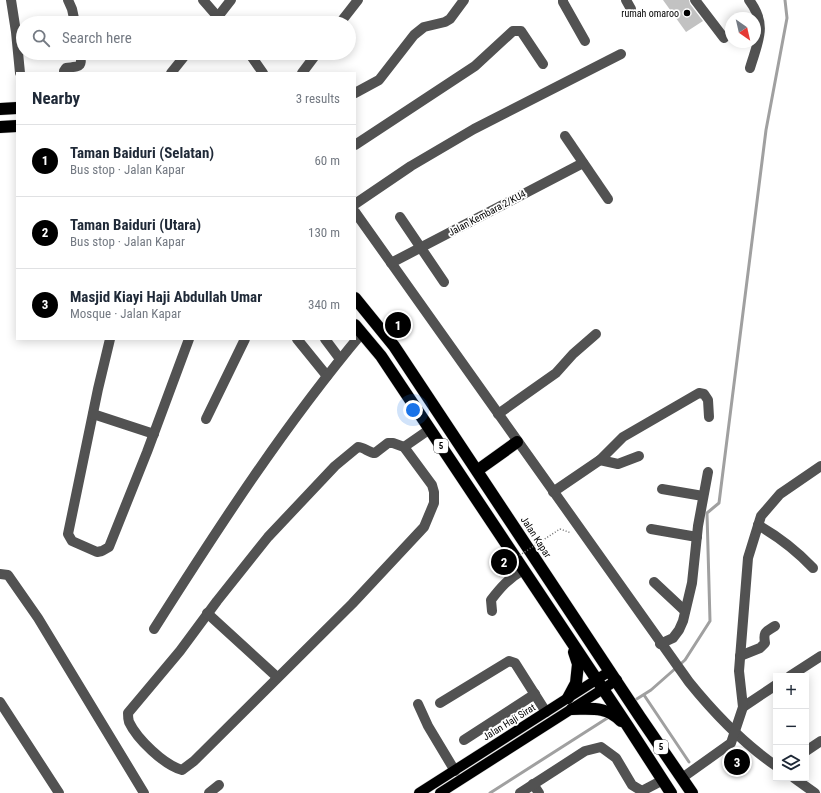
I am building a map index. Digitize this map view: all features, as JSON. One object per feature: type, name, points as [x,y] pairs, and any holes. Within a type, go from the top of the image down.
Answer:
[{"type":"highway","points":[[0,109],[16,108]]},
{"type":"highway","points":[[0,127],[16,126]]},
{"type":"highway","name":"Jalan Kapar","points":[[356,299],[394,346],[692,793]]},
{"type":"highway","name":"5","points":[[358,329],[381,356],[430,428],[600,684],[607,705],[629,728],[671,793]]},
{"type":"highway","points":[[478,470],[518,442]]},
{"type":"highway","points":[[523,570],[537,560]]},
{"type":"highway","points":[[568,636],[578,664],[576,683],[570,703],[607,705],[616,717],[629,728]]},
{"type":"main road","name":"Jalan Haji Sirat","points":[[440,793],[570,703],[613,676]]},
{"type":"main road","name":"Jalan Haji Sirat","points":[[419,793],[546,712],[570,703]]},
{"type":"street","points":[[11,0],[16,32]]},
{"type":"street","points":[[68,0],[73,16]]},
{"type":"street","points":[[221,16],[231,0]]},
{"type":"street","points":[[345,16],[358,0]]},
{"type":"street","points":[[356,92],[379,80],[414,35],[424,27],[450,19],[464,0]]},
{"type":"street","points":[[563,0],[586,41]]},
{"type":"street","points":[[695,0],[724,38]]},
{"type":"street","points":[[749,0],[759,17],[761,28],[750,68]]},
{"type":"street","points":[[205,1],[215,16]]},
{"type":"street","points":[[356,144],[475,66],[514,31],[521,32],[542,64]]},
{"type":"street","points":[[356,203],[411,166],[474,129],[621,54]]},
{"type":"street","points":[[19,60],[20,72]]},
{"type":"street","points":[[64,72],[66,68],[81,65],[82,60]]},
{"type":"street","points":[[172,72],[182,60]]},
{"type":"street","points":[[254,60],[262,72]]},
{"type":"street","points":[[303,72],[312,60]]},
{"type":"street","points":[[565,136],[608,199]]},
{"type":"street","name":"Jalan Kembara 2/KU4","points":[[391,263],[583,163]]},
{"type":"street","points":[[356,213],[660,644],[707,705],[773,763]]},
{"type":"street","points":[[400,216],[444,282]]},
{"type":"street","points":[[498,414],[556,373],[573,354],[596,334]]},
{"type":"street","points":[[110,340],[68,534],[72,541],[97,552],[102,551],[109,546],[154,434],[189,340]]},
{"type":"street","points":[[206,419],[245,340]]},
{"type":"street","points":[[298,340],[327,376]]},
{"type":"street","points":[[326,340],[340,359]]},
{"type":"street","points":[[154,629],[227,517],[340,359],[351,340]]},
{"type":"street","points":[[553,492],[600,460],[623,437],[698,393],[704,394],[708,400],[709,417]]},
{"type":"street","points":[[93,414],[154,434]]},
{"type":"street","points":[[404,447],[430,428]]},
{"type":"street","points":[[388,443],[393,443],[404,447],[432,485],[434,492],[434,503],[424,527],[352,604],[194,761],[182,770],[162,760],[140,737],[129,721],[128,712],[180,651],[207,613],[268,537],[334,466],[358,447],[372,453],[376,453],[388,443]]},
{"type":"street","points":[[600,460],[618,464],[639,456]]},
{"type":"street","points":[[682,778],[731,743],[743,707],[739,671],[748,558],[761,516],[780,494],[821,466]]},
{"type":"street","points":[[660,644],[673,638],[679,630],[685,611],[692,583],[697,537],[708,472]]},
{"type":"street","points":[[662,489],[703,496]]},
{"type":"street","points":[[758,525],[780,538],[798,552],[813,568]]},
{"type":"street","points":[[651,529],[697,537]]},
{"type":"street","points":[[492,611],[491,600],[509,579],[523,570]]},
{"type":"street","points":[[0,574],[8,575],[38,618],[144,793]]},
{"type":"street","points":[[654,582],[685,611]]},
{"type":"street","points":[[207,613],[277,678]]},
{"type":"street","points":[[740,656],[760,648],[765,643],[763,636],[765,632],[775,626]]},
{"type":"street","points":[[795,673],[821,656]]},
{"type":"street","points":[[440,703],[509,661],[515,663],[546,712]]},
{"type":"street","points":[[743,707],[773,687]]},
{"type":"street","points":[[464,740],[535,694]]},
{"type":"street","points":[[0,702],[59,793]]},
{"type":"street","points":[[418,704],[428,726],[455,771]]},
{"type":"street","points":[[809,749],[821,742]]},
{"type":"street","points":[[520,793],[536,789],[585,751],[601,747],[616,758],[632,785],[642,792],[663,780]]},
{"type":"street","points":[[798,781],[814,793]]},
{"type":"street","points":[[209,793],[219,785]]},
{"type":"path","points":[[496,570],[560,528]]},
{"type":"building","name":"rumah omaroo","points":[[663,0],[689,0],[690,4],[703,21],[686,32]]},
{"type":"waterway","points":[[632,702],[651,690],[685,660],[710,621],[707,513],[719,503],[766,130],[787,18],[785,0]]},
{"type":"waterway","points":[[644,695],[689,762]]},
{"type":"waterway","points":[[490,793],[609,717]]},
{"type":"place","name":"rumah omaroo","points":[[687,13]]},
{"type":"place","name":"Taman Baiduri (Selatan)","points":[[398,325]]},
{"type":"place","name":"Taman Baiduri (Utara)","points":[[504,562]]},
{"type":"place","name":"Masjid Kiayi Haji Abdullah Umar","points":[[737,762]]}]
